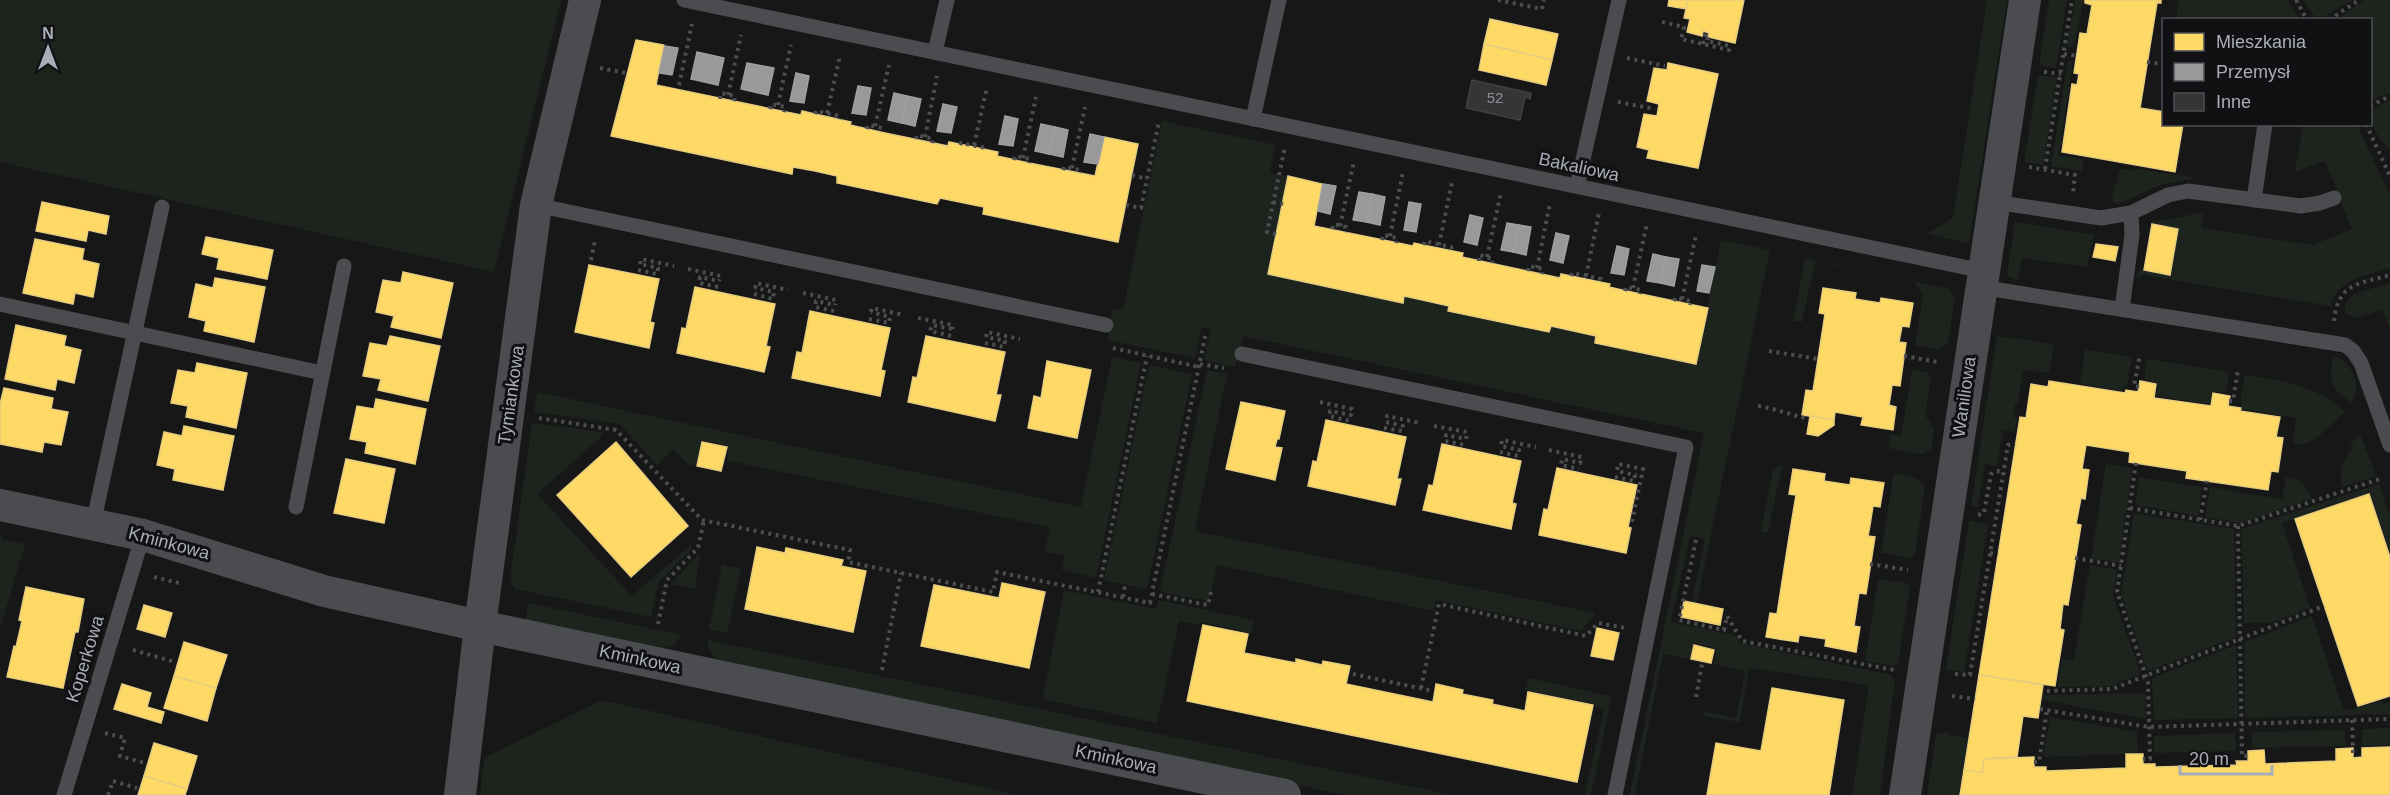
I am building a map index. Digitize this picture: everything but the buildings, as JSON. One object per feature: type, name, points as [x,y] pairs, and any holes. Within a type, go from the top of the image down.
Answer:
[{"type":"street","name":"Tymiankowa","points":[[460,795],[536,205],[585,0]]},
{"type":"street","name":"Waniliowa","points":[[1905,795],[2025,0]]},
{"type":"street","name":"Kminkowa","points":[[0,505],[142,535],[324,591],[480,626],[1285,795]]},
{"type":"lane","name":"Bakaliowa","points":[[684,0],[1577,186],[2121,309],[2345,345],[2353,351],[2361,363],[2390,445]]},
{"type":"lane","points":[[936,52],[947,0]]},
{"type":"lane","points":[[1253,118],[1279,0]]},
{"type":"lane","points":[[1577,186],[1619,0]]},
{"type":"lane","points":[[2254,200],[2265,126]]},
{"type":"lane","points":[[1994,202],[2101,218],[2131,213],[2168,195],[2188,191],[2301,206],[2334,198]]},
{"type":"lane","points":[[536,205],[1106,325]]},
{"type":"lane","points":[[93,524],[162,207]]},
{"type":"lane","points":[[2121,309],[2132,236],[2131,213]]},
{"type":"lane","points":[[296,507],[344,266]]},
{"type":"lane","points":[[0,304],[322,373]]},
{"type":"lane","points":[[1242,354],[1686,447],[1615,795]]},
{"type":"lane","name":"Koperkowa","points":[[64,795],[142,535]]},
{"type":"path","points":[[1498,0],[1542,9],[1544,0]]},
{"type":"path","points":[[2045,169],[2072,0]]},
{"type":"path","points":[[2296,0],[2306,18]]},
{"type":"path","points":[[2332,18],[2359,0]]},
{"type":"path","points":[[680,85],[694,18]]},
{"type":"path","points":[[1662,22],[1684,27],[1681,39],[1729,50],[1730,46],[1707,41],[1707,34],[1703,44]]},
{"type":"path","points":[[728,95],[743,28]]},
{"type":"path","points":[[778,105],[792,39]]},
{"type":"path","points":[[827,113],[841,49]]},
{"type":"path","points":[[2064,54],[2077,56]]},
{"type":"path","points":[[1624,57],[1665,66]]},
{"type":"path","points":[[875,126],[890,60]]},
{"type":"path","points":[[2147,62],[2162,64]]},
{"type":"path","points":[[597,67],[626,73]]},
{"type":"path","points":[[924,137],[939,70]]},
{"type":"path","points":[[974,145],[988,80]]},
{"type":"path","points":[[1023,158],[1037,90]]},
{"type":"path","points":[[720,99],[721,93],[735,96],[734,101]]},
{"type":"path","points":[[2372,105],[2390,96]]},
{"type":"path","points":[[1072,168],[1086,100]]},
{"type":"path","points":[[1614,101],[1655,109]]},
{"type":"path","points":[[770,109],[771,104],[778,105],[785,107],[784,112]]},
{"type":"path","points":[[815,114],[816,111],[827,113],[840,116],[839,119]]},
{"type":"path","points":[[1126,205],[1141,208],[1160,116]]},
{"type":"path","points":[[867,129],[868,125],[875,126],[882,128],[881,132]]},
{"type":"path","points":[[2367,126],[2388,166],[2390,176]]},
{"type":"path","points":[[916,139],[917,135],[933,138],[932,143]]},
{"type":"path","points":[[960,145],[961,143],[974,145],[986,148],[986,150]]},
{"type":"path","points":[[1276,234],[1267,232],[1285,143]]},
{"type":"path","points":[[1014,160],[1016,156],[1030,159],[1029,163]]},
{"type":"path","points":[[1341,226],[1355,158]]},
{"type":"path","points":[[2020,165],[2075,175],[2070,214]]},
{"type":"path","points":[[1064,170],[1064,167],[1072,168],[1080,170],[1079,173]]},
{"type":"path","points":[[1390,236],[1404,168]]},
{"type":"path","points":[[1132,176],[1147,178]]},
{"type":"path","points":[[1439,245],[1453,178]]},
{"type":"path","points":[[1487,257],[1502,189]]},
{"type":"path","points":[[1537,268],[1550,199]]},
{"type":"path","points":[[1274,202],[1283,204]]},
{"type":"path","points":[[1586,276],[1600,209]]},
{"type":"path","points":[[1633,288],[1648,220]]},
{"type":"path","points":[[1332,229],[1334,224],[1346,227],[1345,232]]},
{"type":"path","points":[[1682,299],[1697,230]]},
{"type":"path","points":[[591,260],[597,233]]},
{"type":"path","points":[[1382,240],[1383,235],[1390,236],[1397,238],[1396,243]]},
{"type":"path","points":[[1424,245],[1425,241],[1454,248],[1453,251]]},
{"type":"path","points":[[1479,261],[1479,255],[1493,259],[1492,263]]},
{"type":"path","points":[[639,270],[657,274],[658,268],[640,264],[641,259],[674,266]]},
{"type":"path","points":[[1528,271],[1529,266],[1543,269],[1542,274]]},
{"type":"path","points":[[688,269],[721,276],[719,281],[700,277],[699,283],[718,287]]},
{"type":"path","points":[[1571,276],[1572,273],[1601,279],[1600,282]]},
{"type":"path","points":[[2334,326],[2338,302],[2343,292],[2390,275]]},
{"type":"path","points":[[754,294],[773,299],[774,292],[755,288],[756,283],[788,290]]},
{"type":"path","points":[[1625,291],[1626,287],[1633,288],[1641,290],[1640,294]]},
{"type":"path","points":[[803,293],[836,300],[835,305],[816,301],[814,307],[834,311]]},
{"type":"path","points":[[1674,301],[1675,298],[1691,301],[1690,305]]},
{"type":"path","points":[[869,319],[889,323],[890,316],[871,312],[872,308],[904,315]]},
{"type":"path","points":[[918,318],[953,325],[952,329],[932,325],[930,331],[951,336]]},
{"type":"path","points":[[1106,325],[1102,345],[1147,356],[1228,369]]},
{"type":"path","points":[[985,343],[1004,347],[1005,341],[986,337],[987,332],[1020,339]]},
{"type":"path","points":[[537,418],[616,430],[704,520],[850,550],[848,562],[993,592],[997,572],[1150,603],[1206,332]]},
{"type":"path","points":[[1769,351],[1818,359]]},
{"type":"path","points":[[2139,387],[2134,386],[2140,354]]},
{"type":"path","points":[[1098,592],[1147,356]]},
{"type":"path","points":[[1905,356],[1938,362]]},
{"type":"path","points":[[2229,401],[2233,401],[2238,370]]},
{"type":"path","points":[[1320,402],[1352,409],[1351,415],[1330,411],[1329,416],[1350,421]]},
{"type":"path","points":[[1758,406],[1783,410],[1788,415],[1809,419]]},
{"type":"path","points":[[1384,428],[1402,431],[1403,426],[1386,422],[1387,416],[1419,423]]},
{"type":"path","points":[[1434,426],[1467,432],[1466,439],[1446,435],[1445,441],[1464,445]]},
{"type":"path","points":[[1500,453],[1518,456],[1519,450],[1501,446],[1502,440],[1536,447]]},
{"type":"path","points":[[1949,674],[1970,675],[2008,445],[2015,444]]},
{"type":"path","points":[[1549,450],[1582,457],[1580,463],[1562,459],[1561,465],[1579,470]]},
{"type":"path","points":[[2136,463],[2117,592],[2146,676],[2149,692],[2150,759],[2143,759]]},
{"type":"path","points":[[1615,477],[1634,481],[1635,475],[1617,471],[1618,464],[1643,470],[1631,526]]},
{"type":"path","points":[[1985,510],[1991,474],[1996,471],[2004,472]]},
{"type":"path","points":[[2130,508],[2238,526],[2383,478]]},
{"type":"path","points":[[2200,520],[2207,481]]},
{"type":"path","points":[[658,624],[667,580],[698,548],[704,520]]},
{"type":"path","points":[[2238,526],[2242,756],[2248,756]]},
{"type":"path","points":[[1696,540],[1679,620],[1724,630],[1728,609]]},
{"type":"path","points":[[1990,553],[1998,554]]},
{"type":"path","points":[[2075,558],[2121,566]]},
{"type":"path","points":[[1870,564],[1918,572]]},
{"type":"path","points":[[882,670],[901,573]]},
{"type":"path","points":[[152,576],[179,583]]},
{"type":"path","points":[[1123,597],[1125,585]]},
{"type":"path","points":[[1152,594],[1208,605],[1212,588]]},
{"type":"path","points":[[1421,688],[1438,604],[1586,636],[1598,623],[1629,629]]},
{"type":"path","points":[[2047,691],[2112,689],[2324,606]]},
{"type":"path","points":[[1727,616],[1742,641],[1903,672]]},
{"type":"path","points":[[124,647],[175,662]]},
{"type":"path","points":[[1696,697],[1702,664]]},
{"type":"path","points":[[1353,674],[1433,691]]},
{"type":"path","points":[[1947,695],[1975,699]]},
{"type":"path","points":[[2040,708],[2149,727],[2390,719]]},
{"type":"path","points":[[2034,762],[2039,762],[2047,710]]},
{"type":"path","points":[[2352,720],[2353,753]]},
{"type":"path","points":[[95,730],[125,738],[120,756],[145,763]]},
{"type":"path","points":[[108,795],[112,781],[137,788]]},
{"type":"shaded area","points":[[0,0],[561,0],[494,272],[0,162]]},
{"type":"shaded area","points":[[1987,0],[2007,0],[1969,243],[1927,234],[1953,218]]},
{"type":"shaded area","points":[[2049,0],[2067,0],[2056,68],[2039,65]]},
{"type":"shaded area","points":[[2075,0],[2084,0],[2074,46],[2076,48],[2067,47]]},
{"type":"shaded area","points":[[2179,0],[2287,0],[2299,18],[2176,18]]},
{"type":"shaded area","points":[[2303,0],[2353,0],[2321,18],[2315,17]]},
{"type":"shaded area","points":[[2364,0],[2390,0],[2390,92],[2372,101],[2372,18],[2338,18]]},
{"type":"shaded area","points":[[2068,60],[2073,61],[2059,155],[2084,160],[2082,171],[2051,166]]},
{"type":"shaded area","points":[[2038,75],[2057,78],[2043,165],[2024,162]]},
{"type":"shaded area","points":[[2390,100],[2390,149],[2376,132],[2372,121],[2372,109]]},
{"type":"shaded area","points":[[1162,121],[1275,145],[1270,173],[1288,176],[1268,274],[1403,302],[1404,296],[1449,306],[1448,311],[1549,332],[1551,326],[1596,336],[1595,343],[1696,364],[1721,240],[1770,250],[1697,602],[1692,601],[1705,539],[1690,536],[1671,622],[1735,635],[1740,643],[1891,675],[1895,680],[1880,795],[1852,795],[1869,685],[1749,668],[1740,722],[1704,716],[1705,712],[1736,718],[1745,671],[1714,664],[1717,649],[1694,643],[1690,659],[1663,654],[1635,795],[1630,795],[1704,433],[1243,336],[1235,367],[1204,360],[1211,329],[1202,327],[1195,358],[1107,340],[1113,308],[1123,310]]},
{"type":"shaded area","points":[[2303,126],[2357,126],[2390,195],[2390,268],[2346,284],[2334,297],[2331,306],[2143,275],[2136,278],[2138,271],[2144,269],[2170,275],[2178,229],[2152,224],[2152,221],[2203,213],[2201,228],[2312,245],[2352,229],[2325,161],[2295,172]]},
{"type":"shaded area","points":[[2120,169],[2135,171],[2136,169],[2198,178],[2160,185],[2119,204],[2114,203],[2112,197]]},
{"type":"shaded area","points":[[2015,222],[2094,235],[2087,267],[2022,258],[2017,280],[2007,275]]},
{"type":"shaded area","points":[[1805,258],[1949,289],[1955,298],[1948,342],[1939,349],[1915,345],[1923,296],[1915,282],[1815,261],[1802,322],[1793,321]]},
{"type":"shaded area","points":[[2390,283],[2390,330],[2383,310],[2355,318],[2345,313],[2345,304],[2354,294]]},
{"type":"shaded area","points":[[1997,336],[2054,344],[2049,373],[2023,370],[2018,404],[2015,404],[2013,417],[2017,418],[2015,432],[2003,430],[1997,466],[1985,464],[1978,507],[1971,506]]},
{"type":"shaded area","points":[[2085,350],[2132,357],[2127,386],[2123,391],[2080,384]]},
{"type":"shaded area","points":[[2333,356],[2345,363],[2354,375],[2356,389],[2351,403],[2338,392],[2332,383]]},
{"type":"shaded area","points":[[1112,357],[1141,363],[1096,578],[1062,570],[1065,556],[1045,552],[1050,527],[729,461],[727,460],[729,446],[701,440],[696,466],[688,464],[673,449],[657,465],[620,424],[534,412],[537,392],[1081,507]]},
{"type":"shaded area","points":[[2147,359],[2229,372],[2226,393],[2213,391],[2210,404],[2156,396],[2158,383],[2144,381]]},
{"type":"shaded area","points":[[1149,365],[1192,374],[1147,589],[1104,580]]},
{"type":"shaded area","points":[[1207,370],[1227,374],[1195,531],[1596,613],[1581,631],[1436,600],[1434,611],[1217,565],[1209,601],[1160,592]]},
{"type":"shaded area","points":[[1912,370],[1927,372],[1931,378],[1925,415],[1934,429],[1931,450],[1922,454],[1888,448],[1891,434],[1901,436]]},
{"type":"shaded area","points":[[2245,375],[2285,382],[2310,390],[2334,402],[2345,411],[2317,437],[2309,442],[2293,444],[2296,418],[2242,409],[2241,397]]},
{"type":"shaded area","points":[[532,423],[602,432],[603,435],[537,494],[632,596],[692,544],[691,550],[658,583],[651,617],[516,589],[510,580]]},
{"type":"shaded area","points":[[2360,434],[2376,476],[2343,487],[2342,466],[2353,448],[2350,445]]},
{"type":"shaded area","points":[[2106,464],[2132,468],[2119,563],[2091,558]]},
{"type":"shaded area","points":[[1782,465],[1768,533],[1761,532],[1773,469]]},
{"type":"shaded area","points":[[1894,473],[1915,478],[1925,485],[1915,555],[1910,558],[1881,553]]},
{"type":"shaded area","points":[[2139,477],[2202,487],[2198,516],[2135,505]]},
{"type":"shaded area","points":[[2286,477],[2303,484],[2311,499],[2241,523],[2205,517],[2210,487],[2282,499]]},
{"type":"shaded area","points":[[2379,484],[2390,517],[2390,553],[2369,493],[2282,523],[2310,608],[2271,623],[2244,623],[2241,529]]},
{"type":"shaded area","points":[[2134,513],[2234,529],[2236,637],[2148,671],[2121,595]]},
{"type":"shaded area","points":[[1969,521],[1988,524],[1964,672],[1946,669]]},
{"type":"shaded area","points":[[0,534],[3,540],[25,544],[0,629]]},
{"type":"shaded area","points":[[700,553],[695,589],[671,584]]},
{"type":"shaded area","points":[[722,565],[741,568],[727,633],[709,629]]},
{"type":"shaded area","points":[[2090,565],[2117,570],[2113,596],[2141,674],[2110,686],[2057,687],[2062,659],[2074,660]]},
{"type":"shaded area","points":[[1878,579],[1907,583],[1910,588],[1898,663],[1893,666],[1865,661]]},
{"type":"shaded area","points":[[1064,590],[1156,609],[1158,600],[1254,620],[1251,633],[1201,622],[1200,625],[1179,621],[1157,723],[1043,699]]},
{"type":"shaded area","points":[[528,603],[682,635],[673,646],[657,650],[525,623]]},
{"type":"shaded area","points":[[2312,616],[2344,711],[2382,701],[2383,704],[2390,702],[2390,714],[2245,718],[2244,642]]},
{"type":"shaded area","points":[[708,640],[1452,795],[1345,795],[720,661],[711,653]]},
{"type":"shaded area","points":[[2236,645],[2238,718],[2154,720],[2152,678]]},
{"type":"shaded area","points":[[1528,678],[1607,695],[1611,699],[1591,795],[1585,795],[1604,709],[1595,704],[1525,690]]},
{"type":"shaded area","points":[[2145,693],[2146,719],[2042,700],[2043,695]]},
{"type":"shaded area","points":[[602,700],[1017,795],[480,795],[484,758]]},
{"type":"shaded area","points":[[2050,717],[2137,732],[2138,752],[2043,757]]},
{"type":"shaded area","points":[[2390,728],[2390,745],[2362,746],[2362,729]]},
{"type":"shaded area","points":[[2345,730],[2346,746],[2252,748],[2252,732]]},
{"type":"shaded area","points":[[1943,732],[1968,738],[1959,795],[1927,795],[1936,734]]},
{"type":"shaded area","points":[[2235,733],[2236,751],[2154,753],[2154,736]]}]
